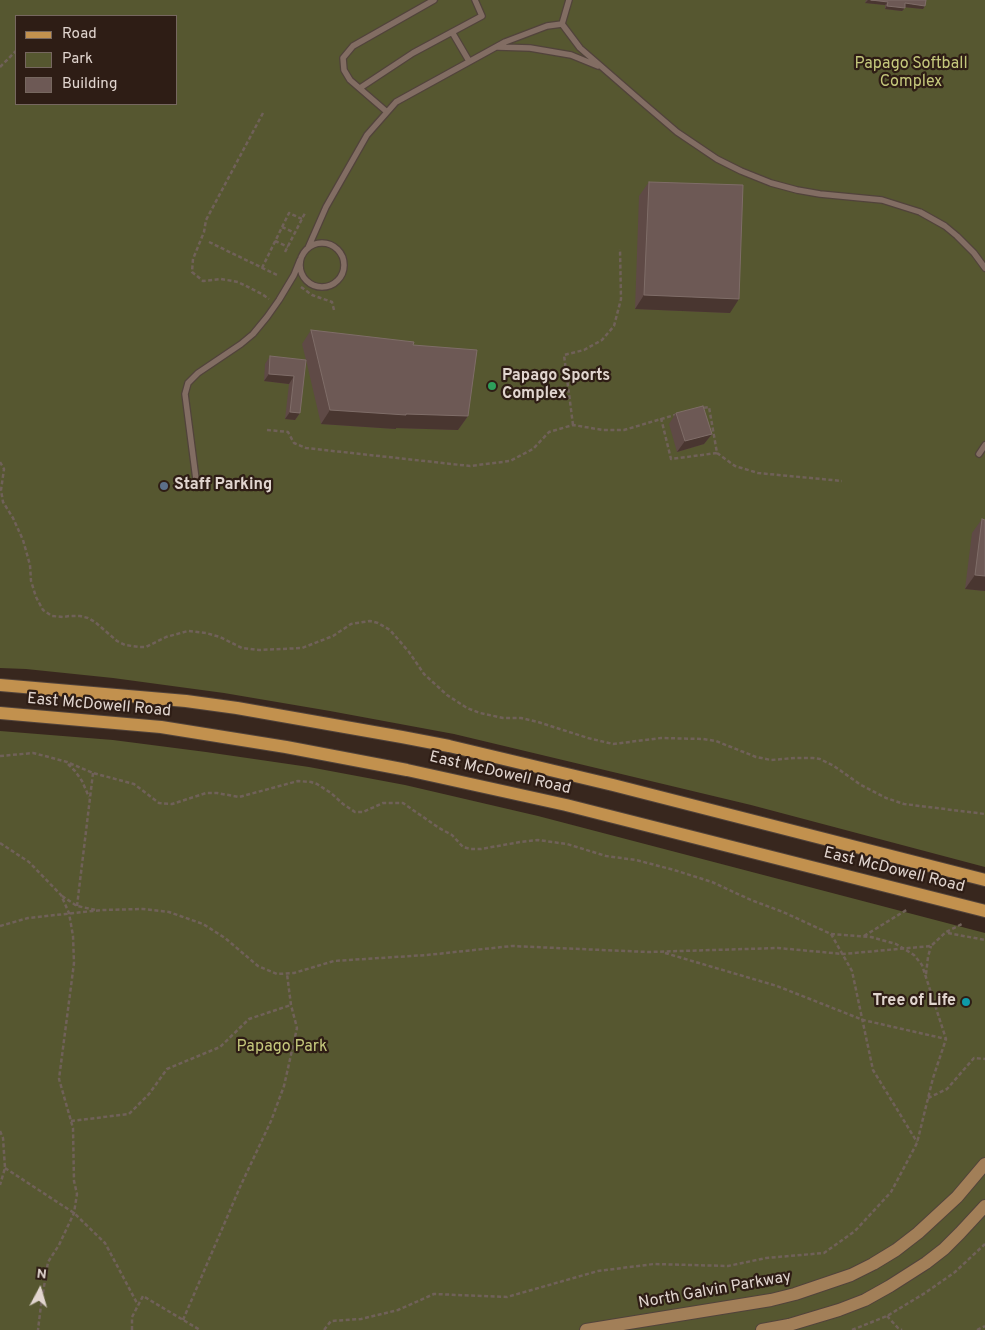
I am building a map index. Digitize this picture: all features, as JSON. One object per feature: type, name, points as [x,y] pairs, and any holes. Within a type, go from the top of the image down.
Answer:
[{"type":"main road","name":"East McDowell Road","points":[[0,685],[228,706],[449,746],[613,785],[985,880]]},
{"type":"main road","name":"East McDowell Road","points":[[0,713],[161,727],[286,747],[397,768],[566,805],[985,911]]},
{"type":"main road","name":"North Galvin Parkway","points":[[586,1330],[771,1300],[803,1292],[851,1275],[873,1264],[918,1233],[950,1204],[985,1164]]},
{"type":"main road","points":[[762,1330],[789,1325],[839,1310],[864,1300],[890,1286],[926,1263],[944,1248],[985,1206]]},
{"type":"lane","points":[[387,112],[350,80],[344,70],[343,58],[353,46],[434,0]]},
{"type":"lane","points":[[360,88],[413,53],[482,16],[475,0]]},
{"type":"lane","points":[[562,24],[569,0]]},
{"type":"lane","points":[[308,248],[326,207],[367,135],[396,102],[505,42],[547,26],[562,24]]},
{"type":"lane","points":[[562,24],[580,48],[678,132],[717,159],[741,171],[797,190],[882,200],[920,212],[957,236],[974,253],[985,268]]},
{"type":"lane","points":[[452,32],[469,61]]},
{"type":"lane","points":[[495,47],[530,48],[571,55],[603,68]]},
{"type":"lane","points":[[197,487],[185,394],[188,383],[198,373],[253,334],[276,305],[294,275],[300,260],[303,253],[308,248],[314,244],[321,243],[335,247],[340,252],[344,266],[338,279],[332,284],[318,286],[306,280],[302,274],[300,260]]},
{"type":"lane","points":[[979,454],[985,445]]},
{"type":"path","points":[[0,67],[15,52]]},
{"type":"path","points":[[263,113],[206,220],[204,232],[193,259],[192,272],[203,281],[221,279],[238,282],[262,294],[276,305]]},
{"type":"path","points":[[262,268],[289,213],[302,219]]},
{"type":"path","points":[[285,252],[305,213]]},
{"type":"path","points":[[282,227],[295,233]]},
{"type":"path","points":[[275,241],[288,247]]},
{"type":"path","points":[[209,242],[279,276]]},
{"type":"path","points":[[573,425],[564,355],[584,350],[602,340],[614,326],[621,299],[620,249]]},
{"type":"path","points":[[301,288],[332,302],[334,310]]},
{"type":"path","points":[[698,408],[709,407],[717,453]]},
{"type":"path","points":[[267,430],[288,432],[294,442],[306,448],[470,466],[510,461],[533,449],[549,432],[573,425],[603,430],[624,430],[682,413]]},
{"type":"path","points":[[661,418],[671,459],[717,453],[735,466],[758,474],[842,481]]},
{"type":"path","points":[[0,462],[4,469],[1,490],[3,502],[23,540],[30,565],[31,581],[43,610],[52,616],[63,618],[69,616],[88,618],[125,645],[146,646],[166,637],[188,631],[206,633],[242,648],[259,650],[302,648],[333,636],[351,624],[370,621],[378,622],[390,630],[409,652],[424,674],[447,695],[467,708],[480,713],[503,718],[521,718],[613,744],[661,738],[704,739],[716,741],[756,757],[771,760],[813,758],[829,763],[861,785],[886,798],[904,804],[985,814]]},
{"type":"path","points":[[0,756],[33,753],[67,762],[93,773],[134,784],[159,803],[172,804],[206,793],[239,797],[298,781],[311,782],[332,793],[355,812],[363,812],[383,803],[403,803],[452,836],[463,847],[471,849],[538,840],[567,844],[606,856],[636,860],[712,882],[831,934],[871,937],[896,944],[914,955],[922,965],[946,1040],[932,1078],[917,1143],[891,1192],[855,1231],[824,1254],[766,1258],[728,1266],[654,1264],[598,1271],[507,1297],[434,1294],[398,1310],[361,1319],[330,1321],[324,1330]]},
{"type":"path","points":[[67,762],[78,776],[90,797]]},
{"type":"path","points":[[77,906],[93,773]]},
{"type":"path","points":[[0,843],[29,862],[67,900],[77,906],[102,910]]},
{"type":"path","points":[[38,1330],[40,1305],[48,1262],[59,1245],[74,1213],[77,1194],[74,1181],[73,1128],[59,1079],[74,963],[73,936],[69,913],[61,895]]},
{"type":"path","points":[[0,926],[28,918],[102,910],[143,909],[169,912],[203,924],[225,938],[258,966],[277,974],[294,973],[334,961],[427,955],[512,946],[662,952],[778,948],[843,954],[932,946]]},
{"type":"path","points":[[863,936],[908,909]]},
{"type":"path","points":[[926,978],[928,957],[932,946],[946,932],[962,924]]},
{"type":"path","points":[[946,932],[985,940]]},
{"type":"path","points":[[831,934],[852,971],[873,1070],[917,1143]]},
{"type":"path","points":[[662,952],[777,986],[863,1020],[946,1040]]},
{"type":"path","points":[[183,1320],[240,1187],[271,1121],[284,1086],[297,1028],[291,1005],[287,974]]},
{"type":"path","points":[[71,1121],[129,1114],[149,1094],[167,1069],[220,1047],[249,1018],[291,1005]]},
{"type":"path","points":[[928,1098],[948,1089],[974,1058],[985,1059]]},
{"type":"path","points":[[0,1131],[3,1138],[5,1168],[0,1185]]},
{"type":"path","points":[[5,1168],[74,1213],[104,1242],[138,1305]]},
{"type":"path","points":[[852,1330],[887,1316],[925,1293],[955,1272],[985,1244]]},
{"type":"path","points":[[132,1330],[132,1317],[143,1296],[200,1330]]},
{"type":"path","points":[[887,1316],[902,1330]]},
{"type":"path","points":[[977,1330],[985,1326]]},
{"type":"green space","name":"Papago Sports Complex","points":[[0,0],[985,0],[985,867],[751,805],[454,734],[224,693],[113,678],[0,668]]},
{"type":"green space","name":"Papago Park","points":[[0,731],[113,740],[206,752],[309,767],[405,785],[538,816],[985,933],[985,1330],[0,1330]]},
{"type":"building","points":[[871,0],[926,0],[925,6],[905,3],[905,8],[887,6],[888,2]]},
{"type":"building","points":[[649,182],[743,185],[739,299],[644,295]]},
{"type":"building","points":[[311,330],[414,342],[413,345],[477,350],[468,416],[406,415],[330,410]]},
{"type":"building","points":[[270,356],[306,360],[300,413],[290,412],[294,376],[269,374]]},
{"type":"building","points":[[703,406],[712,434],[685,441],[676,413]]},
{"type":"building","points":[[982,519],[985,520],[985,576],[975,575]]},
{"type":"place","name":"Papago Sports Complex","points":[[492,386]]},
{"type":"place","name":"Staff Parking","points":[[164,486]]},
{"type":"place","name":"Tree of Life","points":[[966,1002]]},
{"type":"park label","name":"Papago Softball Complex","points":[[911,74]]}]
